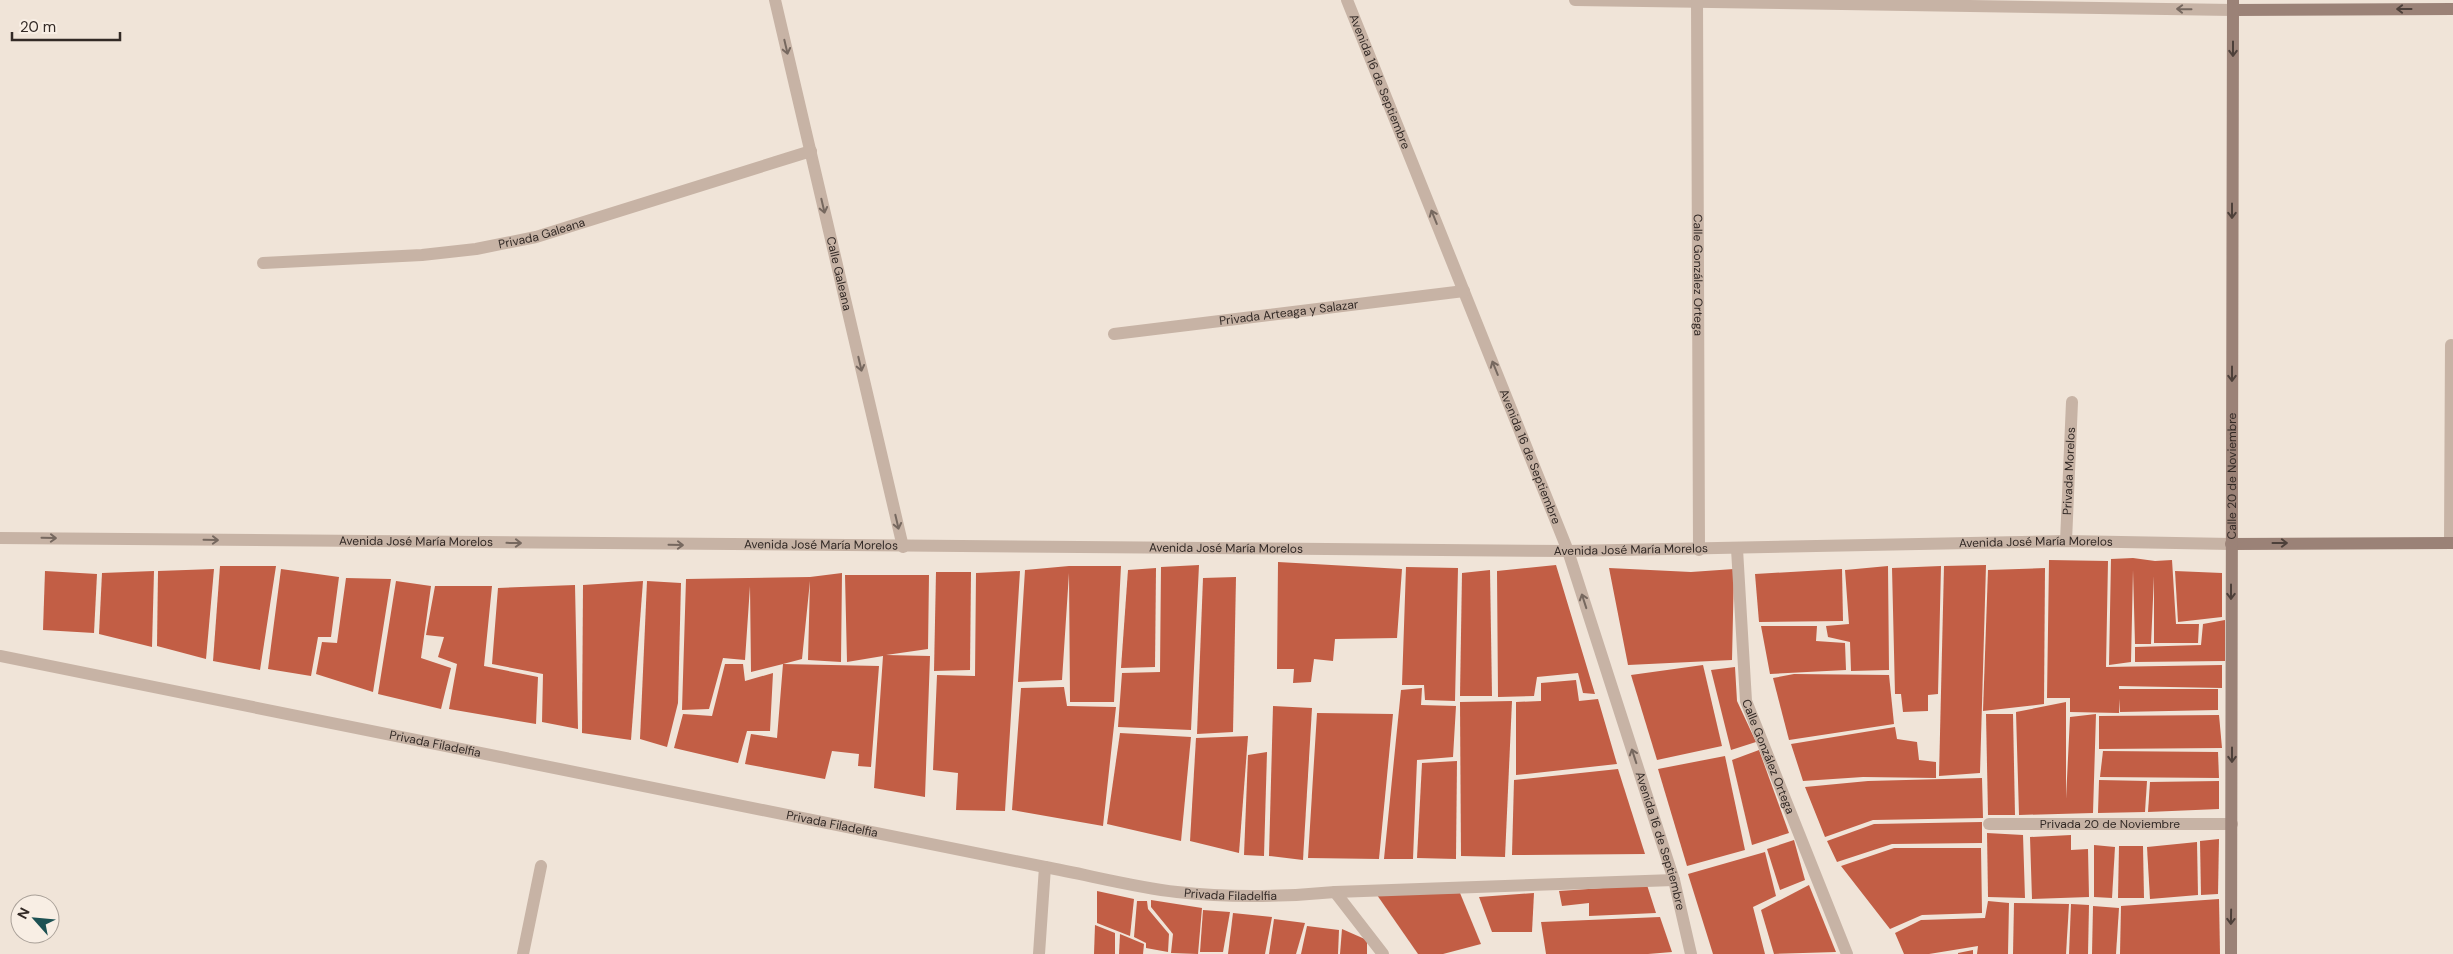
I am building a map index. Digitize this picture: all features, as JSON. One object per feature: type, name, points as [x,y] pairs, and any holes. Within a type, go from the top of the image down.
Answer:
[{"type":"main road","points":[[2233,5],[2453,9]]},
{"type":"main road","name":"Calle 20 de Noviembre","points":[[2231,954],[2233,5]]},
{"type":"main road","name":"Avenida José María Morelos","points":[[2231,544],[2452,543]]},
{"type":"street","name":"Calle Galeana","points":[[775,0],[903,547]]},
{"type":"street","name":"Avenida 16 de Septiembre","points":[[1347,0],[1568,551],[1674,880],[1691,954]]},
{"type":"street","points":[[1575,0],[2233,5]]},
{"type":"street","name":"Calle González Ortega","points":[[1697,1],[1699,550]]},
{"type":"street","name":"Privada Galeana","points":[[263,263],[422,255],[476,249],[536,237],[811,151]]},
{"type":"street","name":"Privada Arteaga y Salazar","points":[[1114,334],[1464,291]]},
{"type":"street","points":[[2451,345],[2452,543]]},
{"type":"street","name":"Privada Morelos","points":[[2066,541],[2072,402]]},
{"type":"street","name":"Avenida José María Morelos","points":[[0,538],[903,547],[1568,551],[1699,550],[2066,541],[2231,544]]},
{"type":"street","name":"Calle González Ortega","points":[[1737,549],[1746,701],[1847,954]]},
{"type":"street","name":"Privada Filadelfia","points":[[0,656],[1176,892],[1230,896],[1285,897],[1335,892],[1674,880]]},
{"type":"street","name":"Privada 20 de Noviembre","points":[[1989,824],[2232,824]]},
{"type":"street","points":[[523,954],[541,866]]},
{"type":"street","points":[[1039,954],[1045,867]]},
{"type":"street","points":[[1335,892],[1383,954]]},
{"type":"building","points":[[2133,558],[2155,561],[2172,560],[2176,624],[2199,624],[2198,643],[2154,643],[2154,576],[2151,644],[2135,644],[2133,570],[2131,662],[2109,665],[2111,559]]},
{"type":"building","points":[[2049,560],[2108,561],[2106,667],[2222,665],[2222,688],[2119,686],[2119,689],[2218,689],[2218,710],[2120,712],[2120,699],[2119,713],[2070,712],[2070,698],[2047,698]]},
{"type":"building","points":[[1278,562],[1402,569],[1397,638],[1335,639],[1333,661],[1314,659],[1311,682],[1293,683],[1294,669],[1277,669]]},
{"type":"building","points":[[1199,565],[1191,730],[1118,727],[1122,673],[1160,672],[1161,567]]},
{"type":"building","points":[[1556,565],[1595,694],[1583,693],[1578,673],[1537,677],[1534,696],[1498,697],[1497,571]]},
{"type":"building","points":[[1986,565],[1980,773],[1939,776],[1944,566]]},
{"type":"building","points":[[220,566],[276,566],[260,670],[213,661]]},
{"type":"building","points":[[1069,566],[1121,566],[1114,702],[1070,702],[1069,573],[1062,680],[1018,682],[1025,570]]},
{"type":"building","points":[[1888,566],[1889,670],[1851,671],[1850,642],[1828,637],[1826,626],[1849,624],[1845,570]]},
{"type":"building","points":[[1941,566],[1938,694],[1928,695],[1928,711],[1903,712],[1901,694],[1895,694],[1892,568]]},
{"type":"building","points":[[1406,567],[1458,568],[1455,701],[1425,700],[1424,685],[1402,685]]},
{"type":"building","points":[[1156,568],[1155,667],[1121,668],[1128,570]]},
{"type":"building","points":[[1609,568],[1691,572],[1734,569],[1732,660],[1628,665]]},
{"type":"building","points":[[2045,568],[2044,704],[1983,711],[1988,570]]},
{"type":"building","points":[[214,569],[206,659],[157,646],[158,571]]},
{"type":"building","points":[[281,569],[339,577],[331,637],[318,637],[311,676],[268,669]]},
{"type":"building","points":[[1842,569],[1843,621],[1759,622],[1755,574]]},
{"type":"building","points":[[1490,570],[1492,696],[1460,696],[1462,573]]},
{"type":"building","points":[[45,571],[97,574],[94,633],[43,630]]},
{"type":"building","points":[[154,571],[152,647],[99,634],[102,573]]},
{"type":"building","points":[[1020,571],[1005,811],[956,810],[958,773],[933,770],[937,675],[975,676],[976,573]]},
{"type":"building","points":[[2175,571],[2222,573],[2222,617],[2178,622]]},
{"type":"building","points":[[936,572],[971,572],[970,670],[934,671]]},
{"type":"building","points":[[842,573],[841,662],[808,660],[810,581],[802,659],[751,672],[750,586],[745,660],[723,658],[709,709],[682,710],[686,579],[810,577]]},
{"type":"building","points":[[845,575],[929,575],[928,649],[886,655],[930,656],[925,797],[874,788],[883,656],[847,662]]},
{"type":"building","points":[[1236,577],[1233,732],[1197,734],[1203,578]]},
{"type":"building","points":[[346,578],[391,579],[373,692],[316,674],[322,642],[337,643]]},
{"type":"building","points":[[396,581],[431,586],[421,658],[451,668],[441,709],[378,694]]},
{"type":"building","points":[[643,581],[631,740],[582,733],[583,585]]},
{"type":"building","points":[[647,581],[681,583],[678,703],[667,747],[640,739]]},
{"type":"building","points":[[575,585],[578,729],[542,722],[543,674],[492,664],[498,588]]},
{"type":"building","points":[[435,586],[492,586],[484,666],[538,677],[536,724],[449,709],[457,664],[438,657],[444,637],[426,635]]},
{"type":"building","points":[[2225,620],[2225,661],[2135,662],[2135,647],[2201,645],[2203,624]]},
{"type":"building","points":[[1761,626],[1817,626],[1816,641],[1845,643],[1846,670],[1770,674]]},
{"type":"building","points":[[725,664],[743,664],[745,681],[773,673],[770,731],[747,731],[738,763],[674,748],[683,714],[712,716]]},
{"type":"building","points":[[783,664],[879,666],[871,767],[858,766],[859,754],[832,751],[825,779],[745,764],[751,734],[777,738]]},
{"type":"building","points":[[1703,665],[1722,746],[1657,760],[1631,675]]},
{"type":"building","points":[[1735,667],[1737,701],[1756,742],[1731,750],[1711,670]]},
{"type":"building","points":[[1794,674],[1889,675],[1894,724],[1789,740],[1773,678]]},
{"type":"building","points":[[1576,680],[1579,701],[1598,699],[1617,764],[1516,775],[1516,702],[1541,701],[1541,683]]},
{"type":"building","points":[[1064,687],[1067,706],[1116,707],[1103,826],[1012,810],[1021,688]]},
{"type":"building","points":[[1422,688],[1421,705],[1456,706],[1453,757],[1417,760],[1413,859],[1384,859],[1401,690]]},
{"type":"building","points":[[1512,701],[1505,857],[1461,856],[1460,702]]},
{"type":"building","points":[[2066,702],[2066,799],[2070,717],[2096,714],[2093,813],[2019,815],[2016,712]]},
{"type":"building","points":[[1273,706],[1312,708],[1303,860],[1269,856]]},
{"type":"building","points":[[1317,713],[1393,714],[1379,859],[1308,858]]},
{"type":"building","points":[[1986,714],[2013,714],[2015,815],[1988,815]]},
{"type":"building","points":[[2219,715],[2222,748],[2099,749],[2099,716]]},
{"type":"building","points":[[1895,727],[1897,739],[1917,742],[1919,760],[1936,762],[1936,778],[1863,777],[1803,781],[1791,744]]},
{"type":"building","points":[[1120,733],[1191,737],[1181,841],[1107,824]]},
{"type":"building","points":[[1248,736],[1239,853],[1190,841],[1196,738]]},
{"type":"building","points":[[1759,750],[1789,833],[1752,845],[1732,760]]},
{"type":"building","points":[[2103,751],[2218,752],[2219,778],[2100,777]]},
{"type":"building","points":[[1267,752],[1264,856],[1244,855],[1248,755]]},
{"type":"building","points":[[1725,756],[1745,850],[1687,866],[1658,769]]},
{"type":"building","points":[[1457,761],[1456,859],[1417,858],[1422,763]]},
{"type":"building","points":[[1618,769],[1645,854],[1512,855],[1514,780]]},
{"type":"building","points":[[1982,778],[1983,818],[1873,820],[1825,837],[1805,787],[1868,781]]},
{"type":"building","points":[[2099,780],[2147,781],[2145,812],[2098,813]]},
{"type":"building","points":[[2219,781],[2219,809],[2148,812],[2150,782]]},
{"type":"building","points":[[1982,822],[1982,843],[1892,844],[1837,862],[1827,841],[1874,824]]},
{"type":"building","points":[[1987,833],[2023,835],[2025,898],[1988,897]]},
{"type":"building","points":[[2071,835],[2071,850],[2088,849],[2089,897],[2032,899],[2030,837]]},
{"type":"building","points":[[2219,839],[2218,894],[2201,895],[2200,841]]},
{"type":"building","points":[[1794,840],[1805,880],[1780,890],[1767,849]]},
{"type":"building","points":[[2197,842],[2198,895],[2150,899],[2147,847]]},
{"type":"building","points":[[2094,845],[2115,847],[2112,898],[2094,897]]},
{"type":"building","points":[[2119,846],[2143,846],[2144,898],[2118,898]]},
{"type":"building","points":[[1894,848],[1981,848],[1982,913],[1922,915],[1890,929],[1841,866]]},
{"type":"building","points":[[1765,852],[1776,896],[1753,907],[1765,954],[1713,954],[1688,874]]},
{"type":"building","points":[[1647,885],[1656,913],[1589,916],[1589,903],[1562,906],[1559,891]]},
{"type":"building","points":[[1809,885],[1836,952],[1774,954],[1761,910]]},
{"type":"building","points":[[1097,891],[1134,899],[1130,936],[1097,923]]},
{"type":"building","points":[[1460,893],[1481,944],[1443,954],[1418,954],[1377,895]]},
{"type":"building","points":[[1534,893],[1532,932],[1492,932],[1479,897]]},
{"type":"building","points":[[2219,899],[2220,954],[2120,954],[2121,906]]},
{"type":"building","points":[[1151,900],[1202,908],[1198,954],[1171,953],[1173,934],[1151,907]]},
{"type":"building","points":[[1137,901],[1147,901],[1148,909],[1169,934],[1168,952],[1146,948],[1146,943],[1134,937]]},
{"type":"building","points":[[1988,901],[2009,903],[2008,954],[1977,954],[1978,946],[1929,954],[1904,954],[1895,933],[1921,920],[1985,918]]},
{"type":"building","points":[[2014,903],[2069,904],[2066,954],[2013,954]]},
{"type":"building","points":[[2071,904],[2089,905],[2088,954],[2069,954]]},
{"type":"building","points":[[2093,906],[2119,908],[2116,954],[2092,954]]},
{"type":"building","points":[[1203,910],[1230,912],[1223,952],[1200,952]]},
{"type":"building","points":[[1233,913],[1272,917],[1265,954],[1228,954]]},
{"type":"building","points":[[1660,917],[1672,952],[1648,954],[1546,954],[1541,922]]},
{"type":"building","points":[[1274,919],[1305,923],[1296,954],[1269,954]]},
{"type":"building","points":[[1095,925],[1115,933],[1115,954],[1094,954]]},
{"type":"building","points":[[1307,926],[1339,930],[1338,954],[1301,954]]},
{"type":"building","points":[[1342,929],[1367,940],[1367,954],[1340,954]]},
{"type":"building","points":[[1120,934],[1144,944],[1143,954],[1119,954]]},
{"type":"building","points":[[1973,950],[1973,954],[1958,954],[1958,953]]}]
